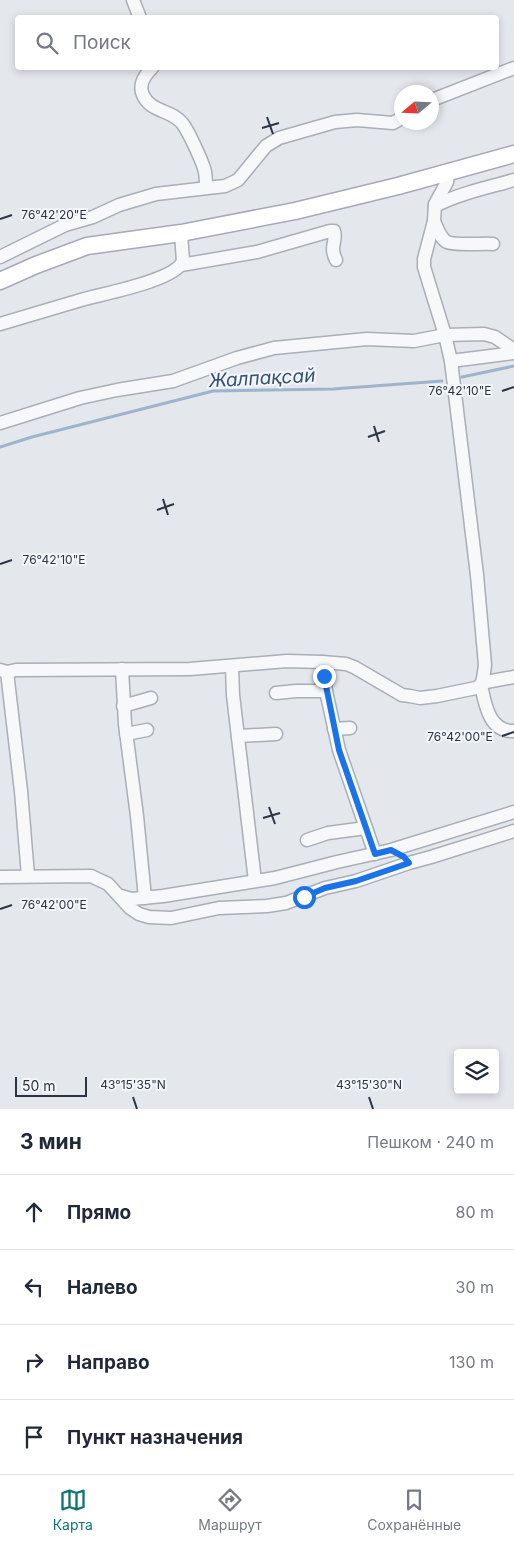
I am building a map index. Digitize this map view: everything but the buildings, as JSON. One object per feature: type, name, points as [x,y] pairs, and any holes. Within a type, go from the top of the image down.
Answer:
[{"type":"main road","points":[[0,281],[61,254],[87,246],[181,233],[295,211],[448,173],[514,154]]},
{"type":"street","points":[[133,0],[139,15]]},
{"type":"street","points":[[439,97],[514,68]]},
{"type":"street","points":[[150,70],[142,81],[140,88],[143,95],[152,106],[182,122],[205,169],[206,187]]},
{"type":"street","points":[[0,257],[65,225],[93,217],[119,205],[156,194],[226,186],[238,180],[266,146],[280,138],[335,122],[357,120],[394,122]]},
{"type":"street","points":[[448,173],[447,182],[435,206],[434,221],[425,253],[424,267],[451,361],[477,576],[485,664],[482,682],[490,719],[499,728],[514,730]]},
{"type":"street","points":[[435,206],[462,195],[514,180]]},
{"type":"street","points":[[434,221],[441,236],[447,242],[456,244],[493,244]]},
{"type":"street","points":[[0,324],[142,284],[174,271],[181,265],[257,252],[330,231],[334,231],[335,234],[332,249],[336,260]]},
{"type":"street","points":[[181,233],[183,254],[181,265]]},
{"type":"street","points":[[0,424],[80,398],[173,381],[237,358],[274,348],[367,339],[414,341],[445,335],[490,335],[514,352]]},
{"type":"street","points":[[451,361],[514,352]]},
{"type":"street","points":[[28,876],[21,790],[4,671],[190,669],[287,661],[322,662],[346,664],[402,695],[420,698],[457,693],[476,688],[482,682],[492,682],[514,677]]},
{"type":"street","points":[[322,662],[326,691],[339,750],[375,854]]},
{"type":"street","points":[[232,667],[255,882]]},
{"type":"street","points":[[122,669],[123,706],[145,898]]},
{"type":"street","points":[[276,694],[296,691],[326,691]]},
{"type":"street","points":[[123,706],[151,698]]},
{"type":"street","points":[[334,728],[350,728]]},
{"type":"street","points":[[126,734],[147,730]]},
{"type":"street","points":[[238,736],[276,734]]},
{"type":"street","points":[[121,896],[132,899],[188,893],[275,878],[391,850],[514,812]]},
{"type":"street","points":[[307,840],[328,833],[366,828]]},
{"type":"street","points":[[0,877],[92,876],[108,884],[130,908],[139,914],[149,917],[171,918],[219,908],[267,906],[286,903],[325,888],[356,881],[514,831]]},
{"type":"street","points":[[391,850],[404,857],[409,863]]},
{"type":"waterway","name":"Жалпақсай","points":[[462,377],[514,366]]},
{"type":"waterway","name":"Жалпақсай","points":[[0,447],[32,437],[213,391],[333,389],[442,381]]},
{"type":"route","points":[[304,897],[325,888],[356,881],[409,863],[404,857],[391,850],[375,854],[339,750],[324,676]]}]
